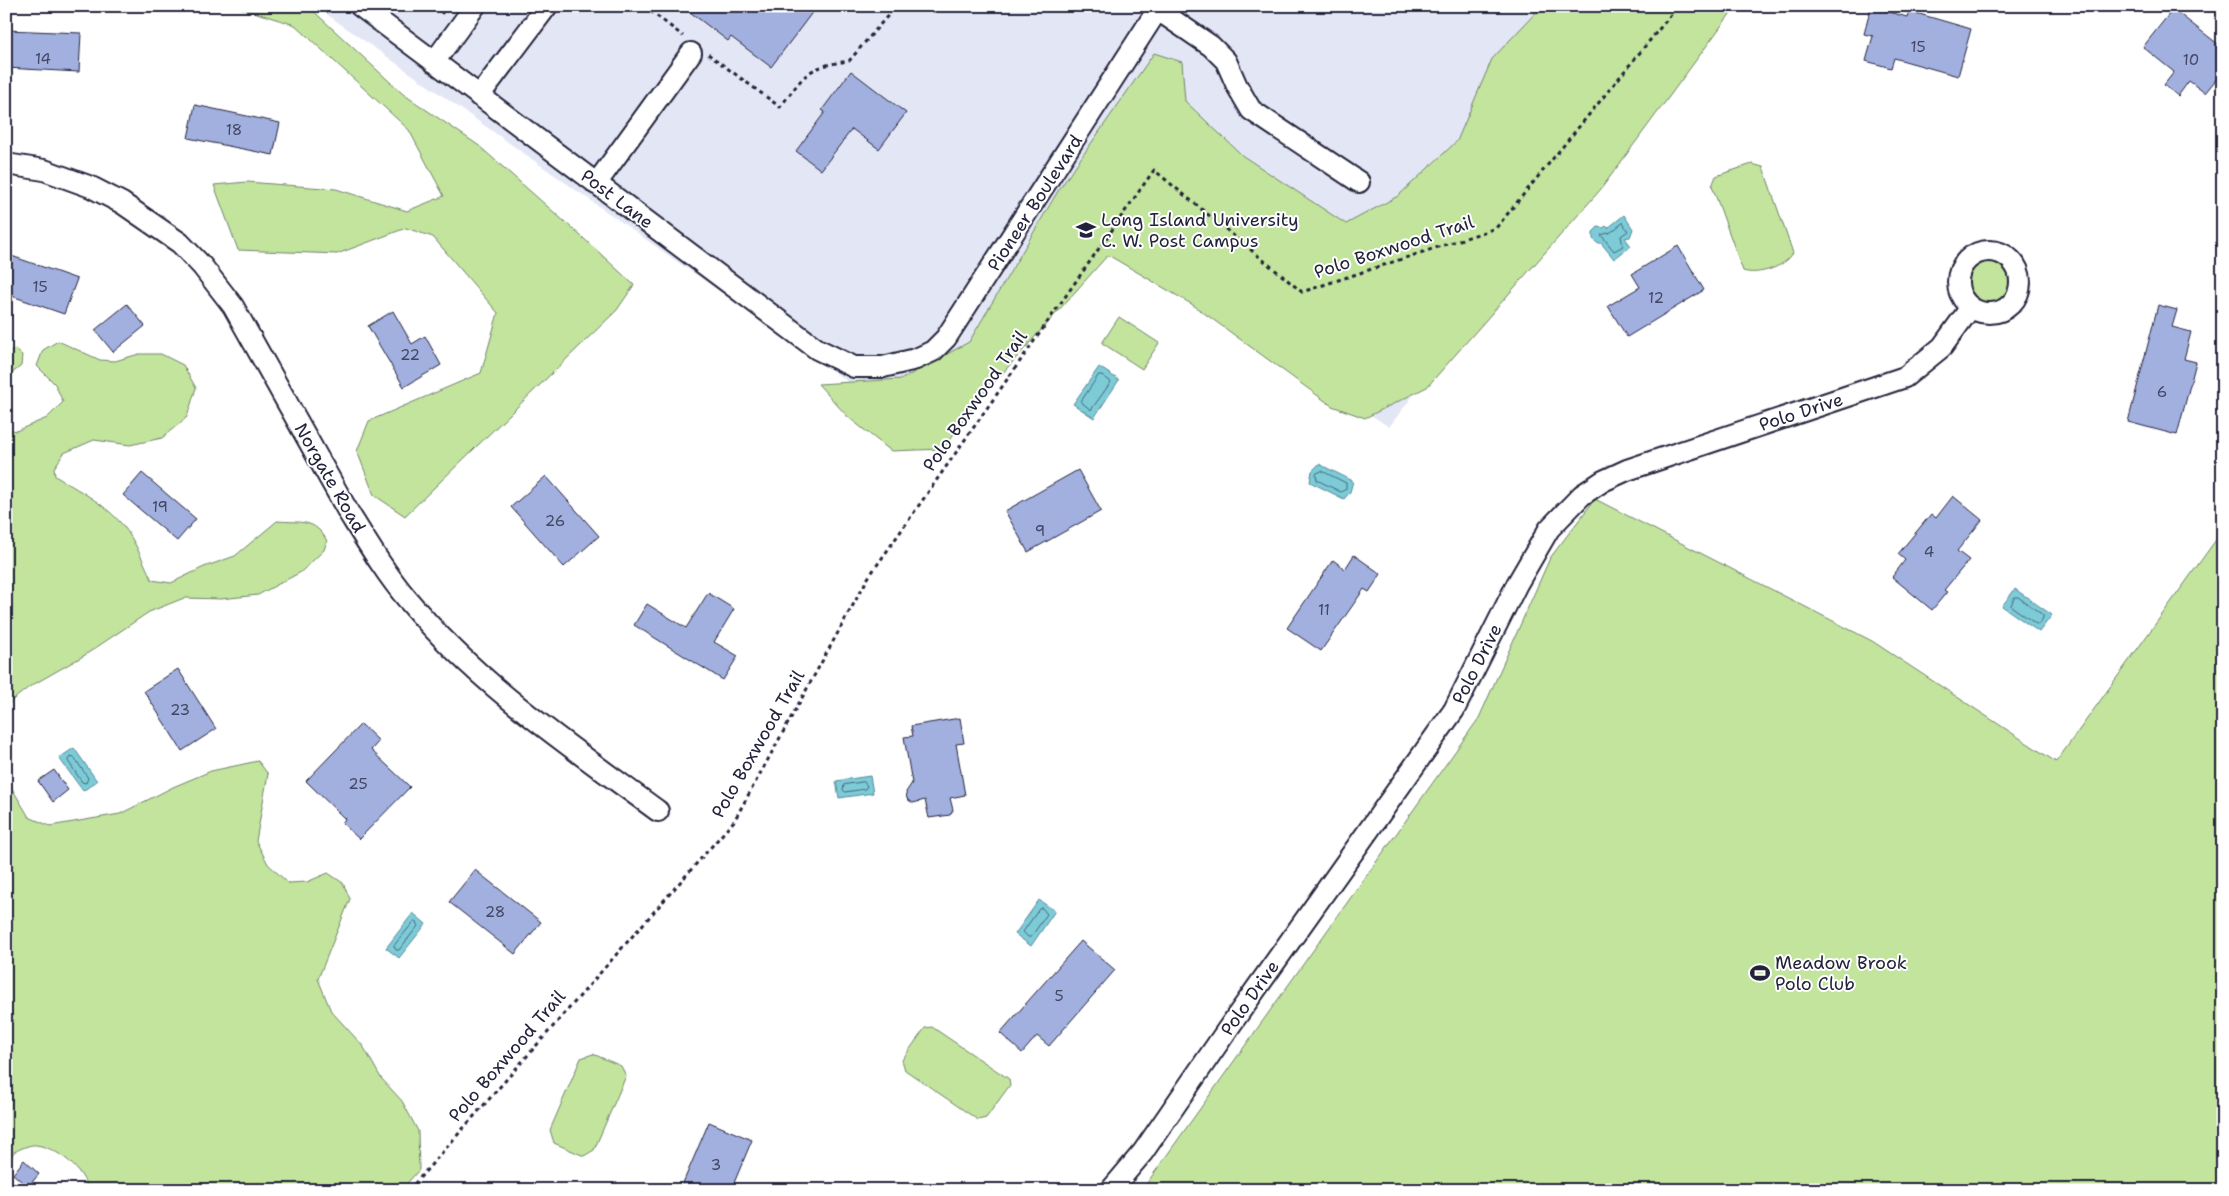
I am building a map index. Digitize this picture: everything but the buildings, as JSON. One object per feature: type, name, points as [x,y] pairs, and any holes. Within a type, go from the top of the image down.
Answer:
[{"type":"street","name":"Post Lane","points":[[360,6],[816,349],[854,367],[883,367]]},
{"type":"street","points":[[434,62],[475,6]]},
{"type":"street","points":[[479,96],[547,6]]},
{"type":"street","points":[[1159,8],[1211,46],[1226,61],[1250,110],[1359,182]]},
{"type":"street","name":"Pioneer Boulevard","points":[[883,367],[916,359],[933,351],[946,338],[1159,8]]},
{"type":"street","points":[[596,184],[691,46]]},
{"type":"street","name":"Norgate Road","points":[[6,164],[44,170],[91,187],[122,203],[180,242],[202,266],[233,306],[350,515],[370,548],[408,600],[452,648],[511,700],[658,811]]},
{"type":"street","name":"Polo Drive","points":[[1111,1190],[1143,1152],[1234,1020],[1454,710],[1517,584],[1549,529],[1564,511],[1582,494],[1627,470],[1905,377],[1942,347],[1970,307]]},
{"type":"path","points":[[434,6],[450,18]]},
{"type":"path","points":[[644,6],[691,46],[780,107],[809,71],[824,64],[849,61],[896,6]]},
{"type":"path","name":"Polo Boxwood Trail","points":[[409,1190],[734,821],[868,578],[1154,170],[1302,292],[1496,228],[1678,6]]},
{"type":"shaded area","name":"Long Island University C. W. Post Campus","points":[[315,6],[1723,6],[1542,227],[1389,427],[1098,233],[943,449]]},
{"type":"green space","points":[[234,6],[308,6],[403,94],[478,145],[634,285],[617,310],[405,516],[374,495],[357,451],[369,421],[481,373],[498,313],[433,237],[406,228],[337,254],[238,250],[214,185],[247,182],[336,189],[407,211],[444,196],[409,130],[295,25]]},
{"type":"green space","points":[[1542,6],[1736,6],[1601,189],[1427,387],[1365,418],[1332,406],[1193,305],[1108,255],[976,403],[943,449],[891,451],[848,417],[818,384],[902,379],[969,342],[1058,191],[1154,53],[1182,62],[1185,101],[1243,156],[1346,224],[1398,196],[1457,141],[1492,59]]},
{"type":"green space","points":[[1752,164],[1763,167],[1793,253],[1778,266],[1756,272],[1743,271],[1712,186],[1716,176]]},
{"type":"green space","points":[[1984,255],[1994,255],[2004,259],[2012,267],[2016,282],[2012,297],[2004,305],[1994,309],[1984,309],[1974,305],[1966,297],[1962,287],[1962,277],[1966,267],[1974,259]]},
{"type":"green space","points":[[1119,317],[1159,343],[1142,369],[1102,343]]},
{"type":"green space","points":[[58,341],[100,360],[115,361],[139,354],[161,354],[183,365],[196,388],[187,417],[162,438],[130,445],[94,440],[64,453],[54,468],[55,476],[107,509],[124,527],[137,547],[152,580],[171,583],[204,567],[235,556],[277,521],[300,522],[312,525],[317,528],[327,541],[324,550],[301,572],[258,595],[221,599],[184,598],[149,612],[85,655],[29,687],[10,702],[6,740],[6,428],[16,431],[47,418],[63,402],[55,384],[37,366],[43,350]]},
{"type":"green space","points":[[15,349],[22,355],[21,366],[6,378],[6,352]]},
{"type":"green space","name":"Meadow Brook Polo Club","points":[[1595,499],[1872,641],[2056,762],[2223,530],[2223,1190],[1142,1190],[1479,718],[1550,558]]},
{"type":"green space","points":[[6,745],[10,785],[29,817],[50,826],[120,814],[173,787],[211,771],[258,761],[268,774],[256,841],[268,864],[288,883],[307,882],[328,873],[343,883],[350,899],[318,979],[331,1011],[363,1046],[381,1078],[402,1101],[418,1131],[419,1170],[401,1190],[88,1190],[75,1167],[53,1150],[36,1145],[14,1152],[6,1165]]},
{"type":"green space","points":[[932,1027],[1009,1079],[1010,1085],[986,1118],[978,1120],[905,1070],[902,1060],[925,1028]]},
{"type":"green space","points":[[593,1054],[621,1066],[626,1076],[594,1150],[584,1156],[554,1143],[550,1130],[581,1058]]},
{"type":"water","points":[[1624,215],[1633,229],[1630,237],[1625,238],[1631,246],[1614,259],[1601,243],[1597,243],[1593,239],[1593,232],[1598,227],[1603,228],[1606,226],[1608,228]]},
{"type":"water","points":[[1099,367],[1119,380],[1094,418],[1073,404]]},
{"type":"water","points":[[1319,464],[1353,481],[1350,492],[1344,499],[1310,482],[1312,471]]},
{"type":"water","points":[[2015,589],[2052,615],[2039,632],[2002,606]]},
{"type":"water","points":[[74,748],[97,781],[83,791],[59,758]]},
{"type":"water","points":[[870,776],[873,793],[839,798],[836,781]]},
{"type":"water","points":[[1039,900],[1055,911],[1031,946],[1015,934]]},
{"type":"water","points":[[413,913],[426,924],[399,958],[386,948]]},
{"type":"place","name":"Long Island University C. W. Post Campus","points":[[1086,230]]},
{"type":"place","name":"Meadow Brook Polo Club","points":[[1760,973]]}]
